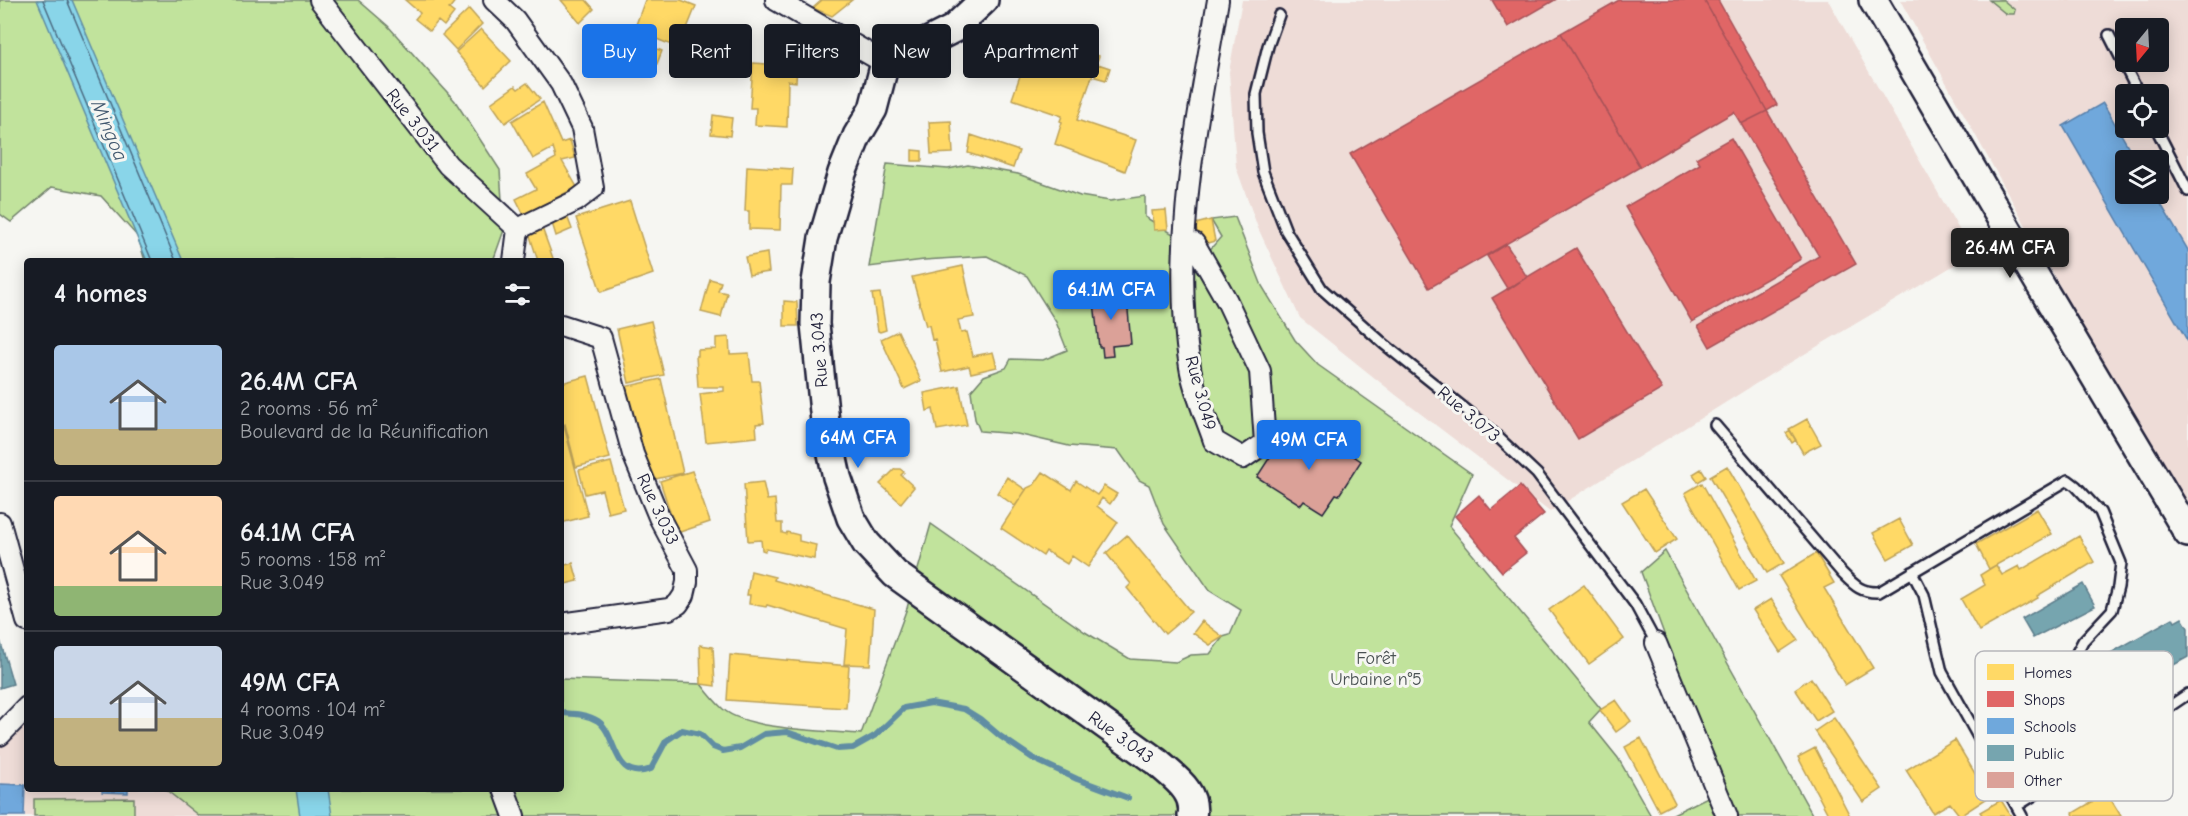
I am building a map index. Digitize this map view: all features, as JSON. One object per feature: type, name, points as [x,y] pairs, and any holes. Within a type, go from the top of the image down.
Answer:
[{"type":"street","name":"Rue 3.031","points":[[320,0],[448,165],[519,229]]},
{"type":"street","points":[[494,0],[515,20],[561,84],[582,128],[593,188],[576,201],[519,229],[514,258]]},
{"type":"street","points":[[776,0],[872,55]]},
{"type":"street","points":[[951,30],[984,0]]},
{"type":"street","name":"Rue 3.049","points":[[1194,243],[1227,301],[1260,371],[1264,443],[1243,458],[1214,441],[1190,369],[1182,286],[1188,193],[1218,0]]},
{"type":"street","points":[[1873,0],[2188,533]]},
{"type":"street","name":"Rue 3.043","points":[[881,78],[873,109],[856,136],[842,172],[823,238],[816,282],[815,324],[825,422],[837,477],[851,518],[866,543],[895,574],[1157,762],[1186,789],[1192,798],[1192,816]]},
{"type":"street","name":"Rue 3.033","points":[[564,326],[601,338],[633,454],[659,517],[687,570],[684,595],[678,604],[669,609],[564,624]]},
{"type":"street","points":[[0,523],[24,610]]},
{"type":"street","name":"Rue 3.073","points":[[1656,643],[1727,816]]},
{"type":"street","points":[[0,735],[24,709]]},
{"type":"street","points":[[505,792],[514,816]]},
{"type":"lane","name":"Rue 3.073","points":[[1279,15],[1268,46],[1256,94],[1257,133],[1263,172],[1286,231],[1322,289],[1384,344],[1485,424],[1537,474],[1635,604],[1656,643]]},
{"type":"lane","points":[[2109,35],[2134,84]]},
{"type":"lane","points":[[2161,138],[2188,191]]},
{"type":"lane","points":[[1715,425],[1853,584],[1867,592],[1879,592],[2068,480],[2100,512],[2121,563],[2112,610],[2083,641],[2078,651]]},
{"type":"lane","points":[[1912,572],[1924,595],[1942,672],[1975,731]]},
{"type":"lane","points":[[2173,704],[2188,694]]},
{"type":"lane","points":[[2014,801],[2022,816]]},
{"type":"lane","points":[[2017,806],[2025,801]]},
{"type":"shaded area","points":[[1242,0],[1828,0],[1973,254],[1781,368],[1550,512],[1396,395],[1300,318],[1258,228],[1236,167],[1229,72]]},
{"type":"shaded area","points":[[1900,0],[2188,0],[2188,516]]},
{"type":"shaded area","points":[[24,722],[24,792],[169,792],[199,816],[0,816],[0,747]]},
{"type":"green space","points":[[0,0],[358,0],[388,26],[455,101],[500,170],[504,230],[494,258],[144,258],[138,237],[101,196],[52,187],[11,222],[0,214]]},
{"type":"green space","points":[[1989,0],[2003,0],[2015,10],[2014,14],[2006,14]]},
{"type":"green space","name":"Forêt Urbaine n°5","points":[[887,164],[948,169],[968,165],[1018,174],[1080,196],[1110,201],[1145,196],[1145,217],[1206,254],[1221,237],[1211,220],[1235,217],[1262,286],[1295,340],[1318,365],[1472,474],[1449,526],[1601,709],[1589,722],[1618,758],[1651,816],[199,816],[169,792],[564,792],[564,679],[701,684],[723,709],[734,716],[750,721],[789,728],[861,734],[907,608],[931,524],[1085,632],[1130,659],[1176,662],[1191,655],[1210,654],[1223,637],[1230,635],[1241,610],[1210,591],[1164,524],[1149,485],[1139,480],[1118,450],[1069,446],[1017,434],[980,431],[975,419],[971,391],[984,376],[1006,368],[1011,359],[1043,360],[1067,350],[1056,322],[1027,276],[987,256],[924,260],[869,267]]},
{"type":"green space","points":[[1665,551],[1813,816],[1669,816],[1722,790],[1641,572]]},
{"type":"green space","points":[[134,798],[134,816],[34,816],[34,799]]},
{"type":"water","name":"Mingoa","points":[[37,0],[72,0],[182,258],[146,258]]},
{"type":"water","points":[[296,792],[328,792],[332,816],[300,816]]},
{"type":"building: Homes","points":[[405,0],[456,0],[449,9],[454,13],[444,26],[438,21],[430,31],[415,19],[420,13]]},
{"type":"building: Homes","points":[[561,0],[586,0],[594,9],[580,23]]},
{"type":"building: Homes","points":[[645,0],[681,0],[696,6],[689,24],[669,24],[669,44],[657,39],[657,24],[636,24]]},
{"type":"building: Homes","points":[[822,0],[852,0],[832,16],[813,8]]},
{"type":"building: Homes","points":[[469,9],[482,24],[456,50],[442,35]]},
{"type":"building: Homes","points":[[481,29],[511,61],[485,86],[456,52]]},
{"type":"building: Homes","points":[[657,49],[662,51],[657,64]]},
{"type":"building: Homes","points":[[753,63],[764,64],[764,78],[796,78],[796,82],[788,81],[787,127],[755,125],[756,108],[750,108]]},
{"type":"building: Homes","points":[[1099,64],[1110,68],[1106,80],[1099,78]]},
{"type":"building: Homes","points":[[1019,78],[1091,78],[1077,120],[1136,140],[1125,171],[1055,144],[1062,116],[1012,99]]},
{"type":"building: Homes","points":[[527,83],[540,99],[505,123],[491,103],[515,86],[518,89]]},
{"type":"building: Homes","points":[[543,102],[561,143],[570,140],[575,158],[562,161],[577,187],[524,215],[516,199],[536,189],[527,174],[556,158],[553,148],[533,159],[512,121]]},
{"type":"building: Homes","points":[[713,115],[732,118],[730,136],[711,134]]},
{"type":"building: Homes","points":[[951,121],[953,153],[931,154],[929,122]]},
{"type":"building: Homes","points":[[971,135],[1019,151],[1013,168],[968,153]]},
{"type":"building: Homes","points":[[912,150],[922,151],[922,161],[912,161]]},
{"type":"building: Homes","points":[[747,166],[793,169],[792,185],[781,185],[780,230],[749,229],[749,211],[745,211]]},
{"type":"building: Homes","points":[[630,201],[653,274],[601,292],[576,218]]},
{"type":"building: Homes","points":[[1166,210],[1168,229],[1154,230],[1152,211]]},
{"type":"building: Homes","points":[[567,216],[572,229],[556,236],[552,223]]},
{"type":"building: Homes","points":[[1211,220],[1215,241],[1200,245],[1195,224]]},
{"type":"building: Homes","points":[[541,225],[553,258],[537,258],[528,230]]},
{"type":"building: Homes","points":[[767,253],[769,272],[749,275],[745,257]]},
{"type":"building: Homes","points":[[963,266],[974,317],[958,320],[961,333],[967,332],[973,356],[993,352],[997,367],[971,373],[969,366],[942,372],[935,339],[932,340],[929,325],[926,326],[912,277]]},
{"type":"building: Homes","points":[[710,279],[721,282],[718,291],[727,293],[721,317],[701,312]]},
{"type":"building: Homes","points":[[880,293],[886,330],[880,332],[872,294]]},
{"type":"building: Homes","points":[[784,301],[797,302],[798,326],[784,326]]},
{"type":"building: Homes","points":[[651,321],[664,375],[629,383],[617,329]]},
{"type":"building: Homes","points":[[898,331],[921,381],[904,389],[881,339]]},
{"type":"building: Homes","points":[[729,337],[730,354],[749,353],[752,381],[759,381],[764,423],[756,424],[757,437],[706,442],[700,394],[724,391],[724,387],[698,387],[696,356],[698,356],[698,350],[716,349],[716,338]]},
{"type":"building: Homes","points":[[588,376],[610,458],[576,467],[564,424],[564,382]]},
{"type":"building: Homes","points":[[661,379],[683,473],[646,481],[624,387]]},
{"type":"building: Homes","points":[[959,386],[967,425],[937,430],[933,409],[927,411],[924,393]]},
{"type":"building: Homes","points":[[1807,419],[1821,444],[1803,453],[1789,429]]},
{"type":"building: Homes","points":[[564,426],[588,516],[564,522]]},
{"type":"building: Homes","points":[[1790,430],[1796,440],[1792,443],[1786,433]]},
{"type":"building: Homes","points":[[611,462],[624,509],[608,513],[602,490],[585,494],[579,470]]},
{"type":"building: Homes","points":[[1727,466],[1784,563],[1767,573],[1710,476]]},
{"type":"building: Homes","points":[[895,469],[904,472],[901,475],[914,487],[901,503],[880,484]]},
{"type":"building: Homes","points":[[1701,469],[1706,477],[1698,482],[1693,474]]},
{"type":"building: Homes","points":[[692,471],[710,522],[677,533],[660,481]]},
{"type":"building: Homes","points":[[1043,472],[1071,490],[1076,481],[1097,495],[1104,486],[1117,494],[1110,504],[1102,498],[1097,506],[1118,522],[1088,567],[1072,556],[1067,564],[1046,551],[1043,556],[1001,528],[1027,488],[1034,485]]},
{"type":"building: Homes","points":[[1007,477],[1026,490],[1015,506],[997,493]]},
{"type":"building: Homes","points":[[763,482],[767,500],[775,499],[777,523],[782,523],[782,533],[799,535],[799,541],[816,545],[814,559],[766,549],[765,551],[762,550],[761,540],[748,541],[744,484]]},
{"type":"building: Homes","points":[[1702,483],[1756,581],[1739,590],[1685,493]]},
{"type":"building: Homes","points":[[1644,489],[1677,539],[1655,553],[1622,502]]},
{"type":"building: Homes","points":[[2037,509],[2052,534],[1989,569],[1976,544]]},
{"type":"building: Homes","points":[[1899,519],[1913,545],[1888,559],[1873,533]]},
{"type":"building: Homes","points":[[1127,535],[1191,612],[1165,634],[1127,588],[1131,584],[1106,553]]},
{"type":"building: Homes","points":[[2079,536],[2094,562],[2037,596],[2038,598],[1979,631],[1961,599],[1985,585],[1980,575],[1996,565],[2002,575],[2019,566],[2021,570]]},
{"type":"building: Homes","points":[[1816,553],[1834,583],[1824,588],[1873,668],[1845,685],[1779,576]]},
{"type":"building: Homes","points":[[573,563],[578,581],[564,584],[564,565]]},
{"type":"building: Homes","points":[[751,571],[775,577],[774,580],[874,609],[870,665],[844,664],[847,629],[767,605],[766,607],[749,604],[750,595],[747,595]]},
{"type":"building: Homes","points":[[1584,585],[1624,639],[1589,664],[1549,610]]},
{"type":"building: Homes","points":[[1771,599],[1798,640],[1780,652],[1753,610]]},
{"type":"building: Homes","points":[[1202,621],[1223,637],[1210,645],[1193,633]]},
{"type":"building: Homes","points":[[700,645],[713,647],[715,686],[701,684]]},
{"type":"building: Homes","points":[[730,655],[849,666],[846,708],[727,700]]},
{"type":"building: Homes","points":[[1811,678],[1832,711],[1816,721],[1795,689]]},
{"type":"building: Homes","points":[[1616,700],[1631,721],[1616,732],[1600,710]]},
{"type":"building: Homes","points":[[1834,718],[1882,789],[1863,802],[1815,731]]},
{"type":"building: Homes","points":[[1641,738],[1675,803],[1659,811],[1625,747]]},
{"type":"building: Homes","points":[[1955,740],[1975,774],[1975,801],[1983,801],[1960,816],[1950,803],[1933,813],[1906,770]]},
{"type":"building: Homes","points":[[1815,748],[1850,816],[1829,816],[1798,757]]},
{"type":"building: Homes","points":[[2002,801],[2011,816],[1983,816],[1980,812]]},
{"type":"building: Homes","points":[[2093,801],[2112,801],[2121,816],[2074,816],[2073,813]]},
{"type":"building: Shops","points":[[1492,0],[1555,0],[1508,27]]},
{"type":"building: Shops","points":[[1619,0],[1704,0],[1767,111],[1741,124],[1734,112],[1640,167],[1561,33]]},
{"type":"building: Shops","points":[[1704,0],[1718,0],[1777,105],[1767,111]]},
{"type":"building: Shops","points":[[1561,33],[1640,167],[1429,288],[1350,154]]},
{"type":"building: Shops","points":[[1767,111],[1856,264],[1710,347],[1698,326],[1819,256],[1741,124]]},
{"type":"building: Shops","points":[[1731,138],[1801,259],[1692,322],[1625,207],[1700,164],[1696,158]]},
{"type":"building: Shops","points":[[1506,244],[1527,277],[1508,290],[1487,256]]},
{"type":"building: Shops","points":[[1576,248],[1662,389],[1578,439],[1492,298]]},
{"type":"building: Shops","points":[[1520,486],[1544,514],[1514,538],[1526,553],[1502,572],[1455,516],[1479,495],[1491,510]]},
{"type":"building: Schools","points":[[2103,103],[2115,124],[2115,138],[2123,138],[2130,150],[2115,150],[2115,204],[2161,204],[2188,250],[2188,342],[2063,126]]},
{"type":"building: Schools","points":[[0,784],[24,785],[24,816],[0,816]]},
{"type":"building: Public","points":[[2083,584],[2095,606],[2033,638],[2022,619]]},
{"type":"building: Public","points":[[2173,618],[2175,622],[2182,618],[2188,628],[2188,657],[2173,665],[2173,651],[2114,651]]},
{"type":"building: Public","points":[[0,640],[13,684],[0,688]]},
{"type":"building: Other","points":[[1106,281],[1108,301],[1127,299],[1131,344],[1112,346],[1113,356],[1103,357],[1102,347],[1099,347],[1094,302],[1097,302],[1095,282]]},
{"type":"building: Other","points":[[1292,432],[1316,448],[1325,437],[1361,461],[1339,495],[1336,494],[1323,513],[1304,501],[1301,505],[1257,477],[1285,434]]},
{"type":"waterway","points":[[564,713],[585,716],[598,721],[609,736],[622,764],[638,772],[651,769],[666,741],[682,730],[700,734],[713,747],[723,751],[740,748],[764,734],[787,732],[837,749],[853,748],[876,735],[904,708],[931,703],[964,709],[1034,759],[1077,779],[1128,798]]}]
